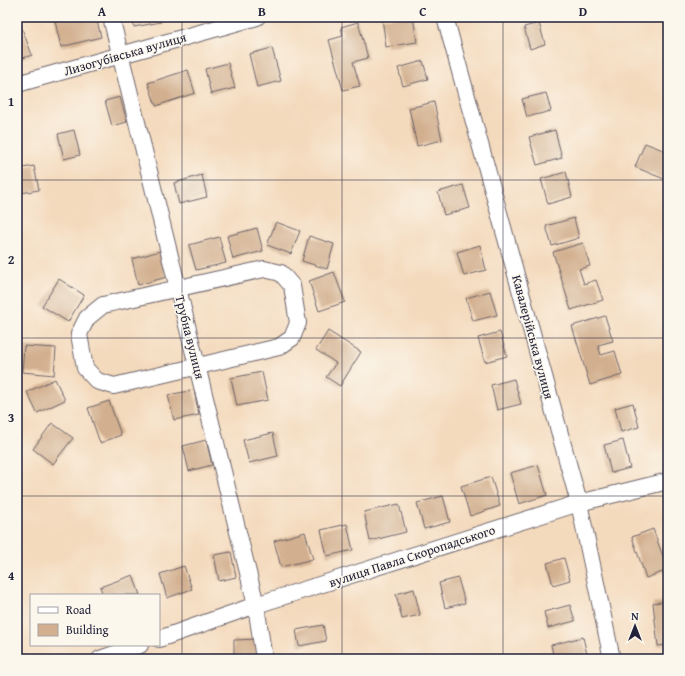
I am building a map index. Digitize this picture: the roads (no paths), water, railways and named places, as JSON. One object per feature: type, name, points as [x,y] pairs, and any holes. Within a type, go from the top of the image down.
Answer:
[{"type":"street","name":"Трубна вулиця","points":[[111,17],[256,605],[264,659]]},
{"type":"street","name":"Лизогубівська вулиця","points":[[17,84],[257,17]]},
{"type":"street","name":"Кавалерійська вулиця","points":[[444,17],[579,503],[612,659]]},
{"type":"street","points":[[264,269],[281,273],[292,286],[298,323],[292,338],[279,347],[197,366],[114,386],[97,381],[85,368],[79,334],[87,318],[103,305],[264,269]]},
{"type":"street","name":"вулиця Павла Скоропадського","points":[[160,638],[256,605],[579,503],[668,481]]},
{"type":"street","points":[[100,659],[137,646]]}]
